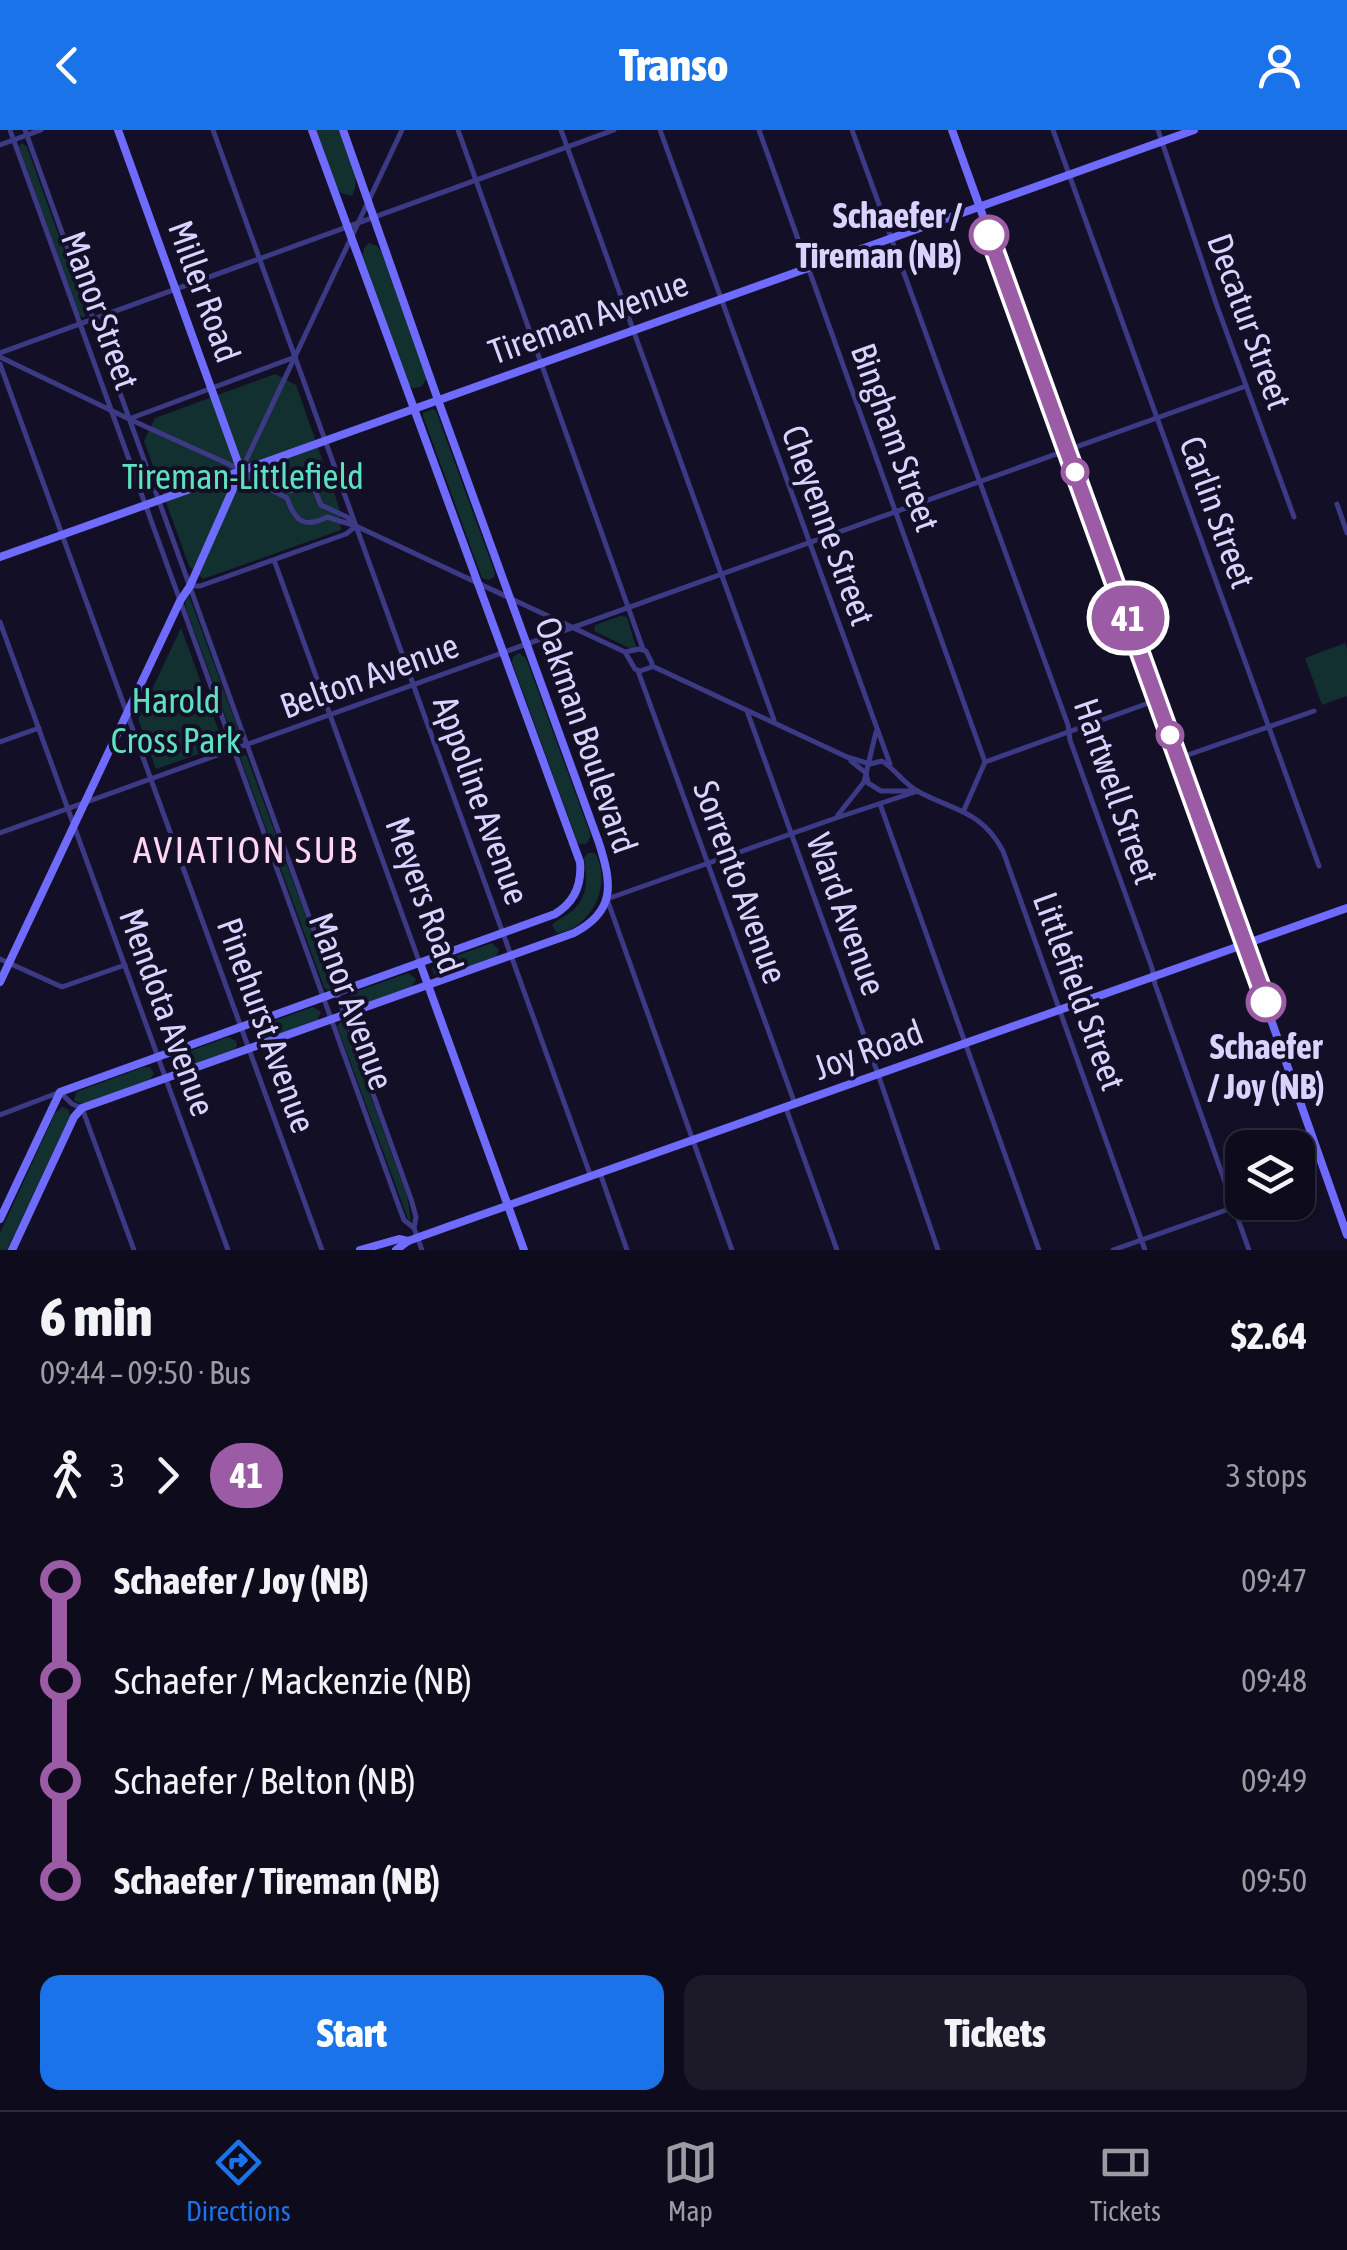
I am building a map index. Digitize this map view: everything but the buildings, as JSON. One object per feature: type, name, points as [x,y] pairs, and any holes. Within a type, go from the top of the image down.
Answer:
[{"type":"street","name":"Manor Street","points":[[10,130],[146,506]]},
{"type":"street","points":[[0,145],[42,130]]},
{"type":"street","name":"Miller Road","points":[[118,130],[241,470]]},
{"type":"street","name":"Appoline Avenue","points":[[212,130],[512,955],[627,1250]]},
{"type":"street","name":"Oakman Boulevard","points":[[60,1092],[545,918],[563,910],[576,894],[581,873],[577,853],[312,130]]},
{"type":"street","name":"Oakman Boulevard","points":[[82,1108],[574,933],[590,924],[606,899],[608,878],[600,845],[343,130]]},
{"type":"street","points":[[0,982],[4,961],[190,586],[402,130]]},
{"type":"street","points":[[458,130],[652,666],[639,674]]},
{"type":"street","points":[[561,130],[775,722]]},
{"type":"street","points":[[0,358],[80,324],[614,130]]},
{"type":"street","name":"Cheyenne Street","points":[[660,130],[892,767]]},
{"type":"street","name":"Bingham Street","points":[[759,130],[985,762]]},
{"type":"street","name":"Hartwell Street","points":[[852,130],[980,481],[1225,1181]]},
{"type":"street","points":[[952,130],[1347,1235]]},
{"type":"street","name":"Carlin Street","points":[[1053,130],[1319,866]]},
{"type":"street","name":"Decatur Street","points":[[1158,130],[1294,518]]},
{"type":"street","name":"Tireman Avenue","points":[[0,558],[1194,130]]},
{"type":"street","name":"Manor Street","points":[[26,133],[159,502]]},
{"type":"street","points":[[129,419],[295,357]]},
{"type":"street","points":[[0,358],[290,491],[311,486],[321,505],[347,517],[356,526]]},
{"type":"street","name":"Pinehurst Avenue","points":[[0,358],[322,1250]]},
{"type":"street","points":[[629,607],[1246,386]]},
{"type":"street","points":[[241,470],[287,498],[293,514],[308,524],[327,517],[356,526],[624,652],[643,649]]},
{"type":"street","name":"Manor Avenue","points":[[159,502],[411,1199],[416,1217],[413,1239],[422,1250]]},
{"type":"street","points":[[1336,504],[1347,533]]},
{"type":"street","name":"Manor Avenue","points":[[146,506],[404,1220],[414,1228]]},
{"type":"street","points":[[190,586],[200,586],[346,534],[356,526]]},
{"type":"street","name":"Meyers Road","points":[[274,560],[524,1250]]},
{"type":"street","name":"Belton Avenue","points":[[0,833],[629,607]]},
{"type":"street","name":"Mendota Avenue","points":[[0,622],[6,650],[39,728],[228,1250]]},
{"type":"street","name":"Sorrento Avenue","points":[[624,652],[639,674],[708,863],[836,1250]]},
{"type":"street","name":"Littlefield Street","points":[[652,666],[847,757],[870,764],[882,761],[918,791],[964,810],[986,826],[1003,851],[1145,1250]]},
{"type":"street","points":[[964,810],[985,762],[1157,700]]},
{"type":"street","name":"Ward Avenue","points":[[746,709],[938,1250]]},
{"type":"street","points":[[1178,758],[1314,711]]},
{"type":"street","points":[[0,742],[39,728]]},
{"type":"street","points":[[836,818],[860,789],[877,729]]},
{"type":"street","name":"Littlefield Street","points":[[847,757],[866,773],[868,783],[876,789],[918,791]]},
{"type":"street","points":[[732,1250],[606,899],[918,791]]},
{"type":"street","points":[[880,804],[1039,1250]]},
{"type":"street","points":[[577,853],[600,845]]},
{"type":"street","name":"Joy Road","points":[[396,1250],[413,1239],[1347,908]]},
{"type":"street","points":[[545,918],[553,940]]},
{"type":"street","points":[[4,961],[62,987],[125,966]]},
{"type":"street","points":[[60,1092],[82,1108],[134,1250]]},
{"type":"street","points":[[0,1114],[60,1092]]},
{"type":"street","points":[[0,1219],[60,1092]]},
{"type":"street","points":[[12,1250],[82,1108]]},
{"type":"street","points":[[1112,1250],[1225,1210]]},
{"type":"street","name":"Hartwell Street","points":[[1239,1220],[1249,1250]]},
{"type":"street","name":"Joy Road","points":[[360,1250],[399,1238],[413,1239]]},
{"type":"green space","points":[[315,130],[339,130],[355,172],[352,196],[341,193],[336,186]]},
{"type":"green space","points":[[22,143],[27,147],[86,312],[84,318],[79,315],[20,150]]},
{"type":"green space","points":[[369,243],[384,255],[427,378],[421,387],[407,384],[362,259]]},
{"type":"green space","name":"Tireman-Littlefield","points":[[275,374],[296,385],[339,507],[341,530],[203,579],[189,566],[144,441],[155,418]]},
{"type":"green space","points":[[433,409],[495,573],[489,580],[482,578],[423,416]]},
{"type":"green space","points":[[189,596],[238,729],[238,744],[186,608]]},
{"type":"green space","points":[[627,617],[636,647],[631,649],[594,631],[595,625]]},
{"type":"green space","name":"Harold Cross Park","points":[[181,628],[224,745],[156,769],[138,719]]},
{"type":"green space","points":[[1345,643],[1347,696],[1322,705],[1305,658]]},
{"type":"green space","points":[[519,653],[526,658],[591,836],[586,844],[577,841],[512,662]]},
{"type":"green space","points":[[243,753],[330,981],[328,991],[240,757]]},
{"type":"green space","points":[[595,853],[600,865],[602,878],[596,903],[580,923],[557,933],[552,925],[578,905],[584,893],[584,858]]},
{"type":"green space","points":[[492,943],[499,950],[496,957],[439,977],[434,974],[432,968],[436,963]]},
{"type":"green space","points":[[408,973],[416,979],[412,987],[355,1007],[350,1004],[352,993]]},
{"type":"green space","points":[[313,1007],[321,1012],[317,1021],[261,1040],[253,1035],[256,1027]]},
{"type":"green space","points":[[341,1022],[407,1196],[411,1221],[337,1026]]},
{"type":"green space","points":[[228,1037],[236,1041],[233,1051],[178,1070],[171,1067],[174,1057]]},
{"type":"green space","points":[[150,1067],[154,1073],[150,1080],[83,1104],[74,1101],[76,1092]]},
{"type":"green space","points":[[62,1107],[69,1110],[70,1116],[7,1250],[0,1250],[0,1233],[55,1113]]},
{"type":"bus line","name":"41","points":[[989,235],[1266,1002]]},
{"type":"place","name":"Schaefer / Tireman (NB)","points":[[989,235]]},
{"type":"place","name":"Schaefer / Joy (NB)","points":[[1266,1002]]},
{"type":"district","name":"AVIATION SUB","points":[[246,849]]}]
